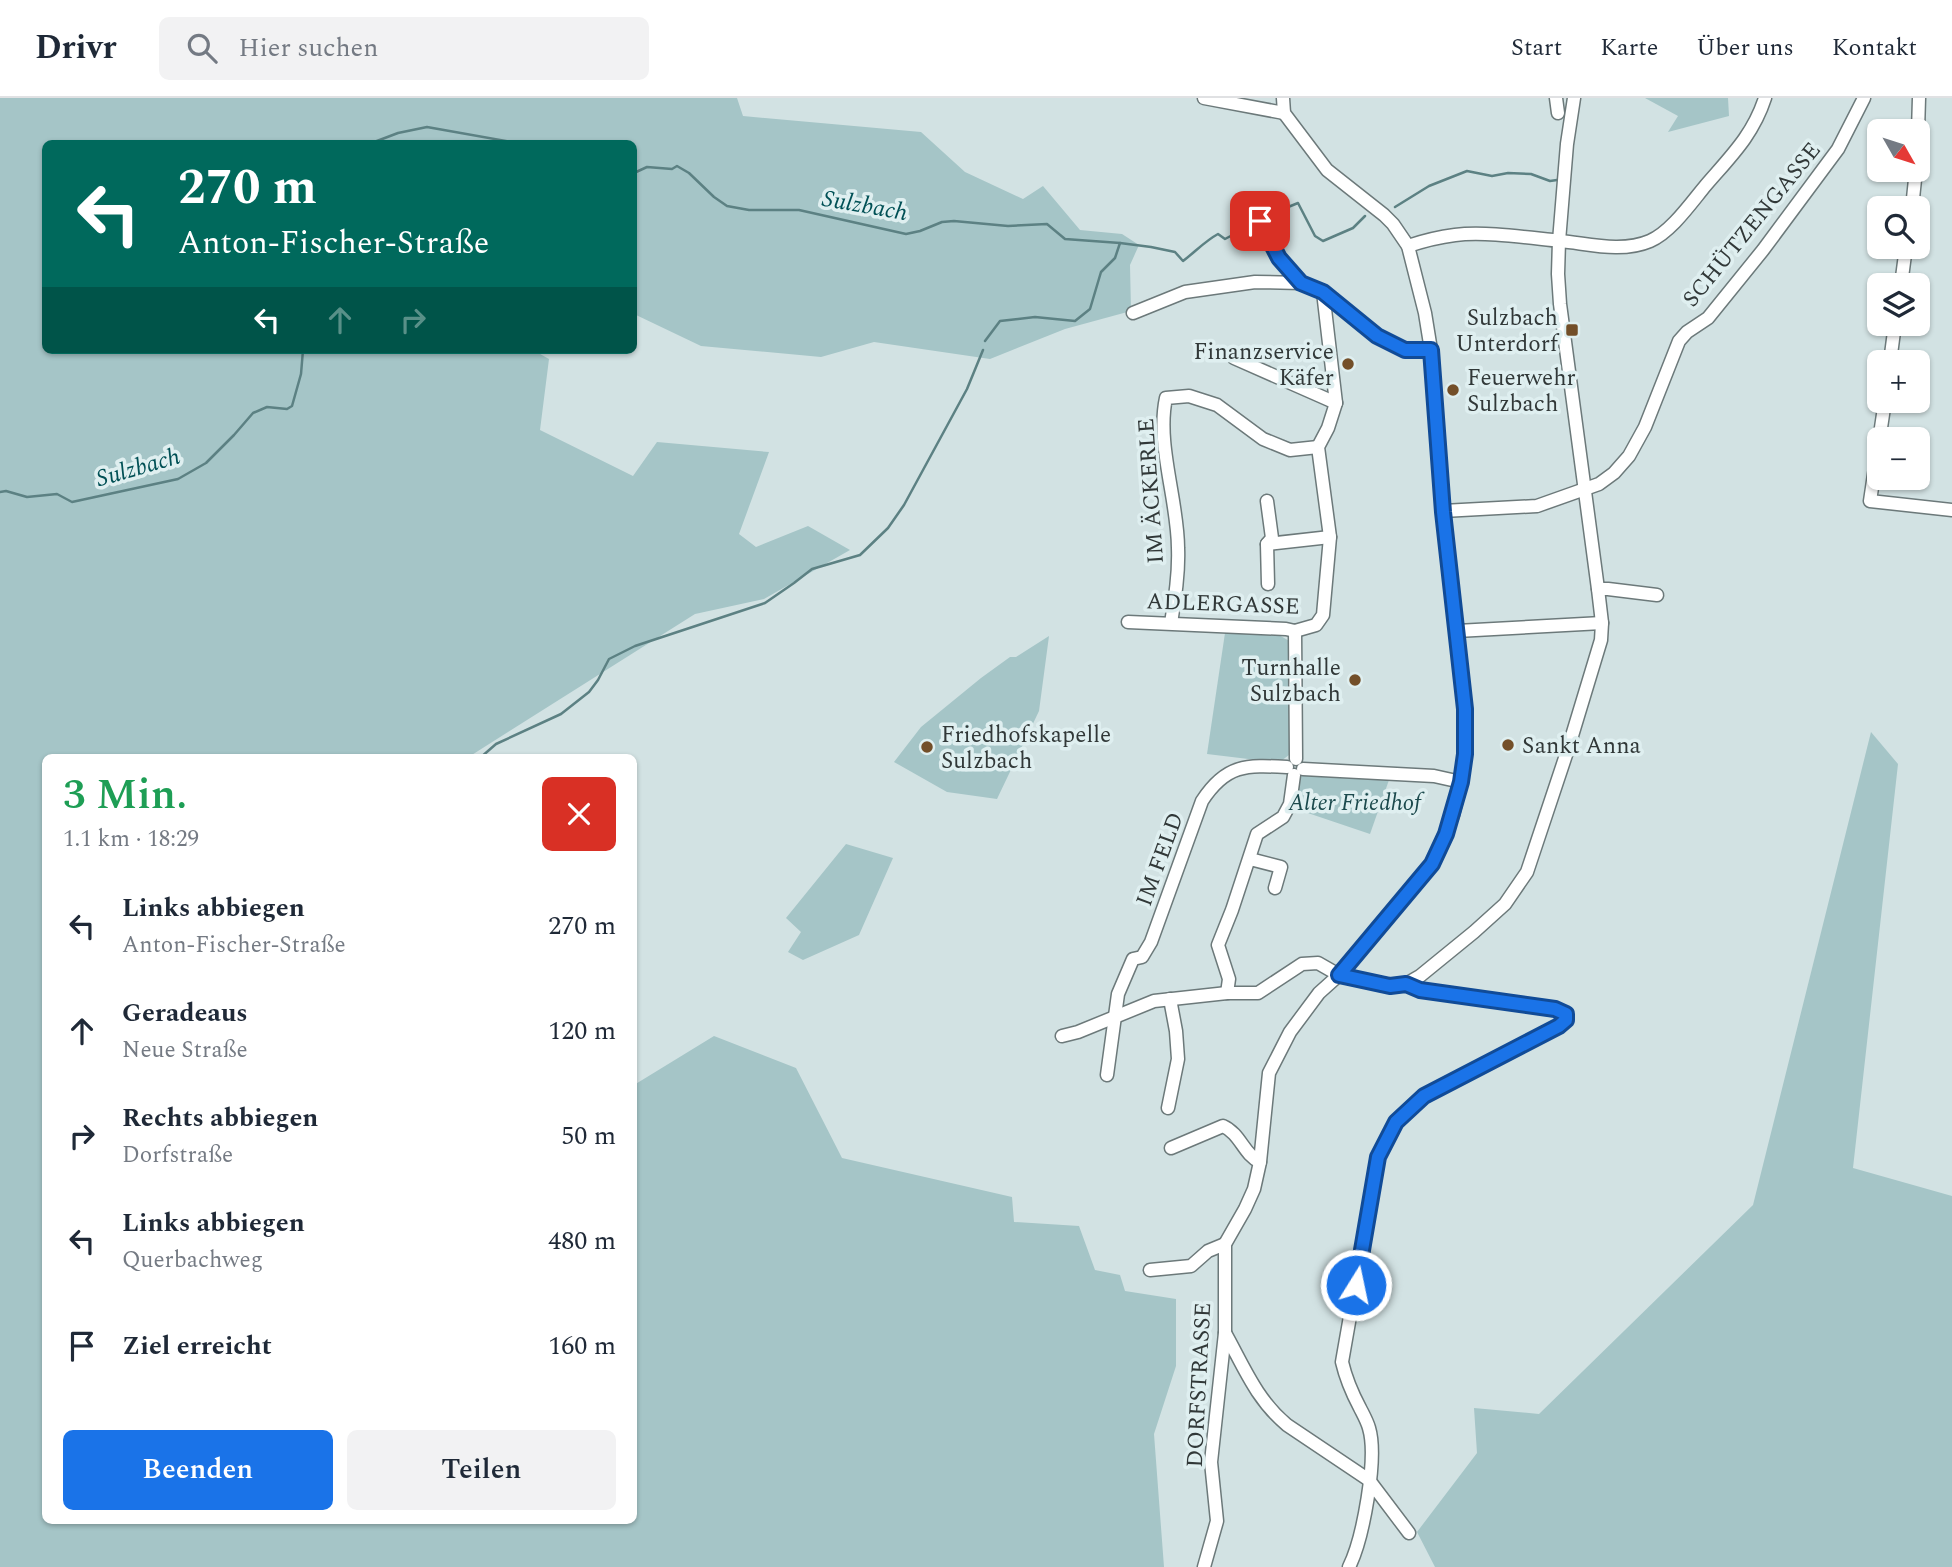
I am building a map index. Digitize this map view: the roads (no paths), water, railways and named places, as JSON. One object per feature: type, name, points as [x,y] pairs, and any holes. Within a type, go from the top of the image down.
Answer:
[{"type":"street","points":[[1204,98],[1284,113]]},
{"type":"street","points":[[1150,1270],[1191,1266],[1208,1251],[1224,1244],[1254,1189],[1260,1163],[1269,1073],[1290,1032],[1319,993],[1339,975],[1432,864],[1446,834],[1461,782],[1465,709],[1443,512],[1431,350],[1425,313],[1408,246],[1384,215],[1327,170],[1284,113],[1283,98]]},
{"type":"street","points":[[1556,98],[1559,113]]},
{"type":"street","points":[[1062,1036],[1154,1001],[1227,993],[1258,993],[1302,964],[1318,962],[1339,975],[1390,986],[1406,984],[1420,976],[1505,904],[1527,872],[1601,640],[1602,623],[1558,274],[1567,144],[1574,98]]},
{"type":"street","points":[[1408,246],[1457,234],[1623,248],[1650,241],[1661,235],[1747,138],[1765,98]]},
{"type":"street","name":"SCHÜTZENGASSE","points":[[1443,512],[1537,506],[1600,484],[1614,473],[1629,456],[1645,427],[1679,341],[1708,318],[1763,250],[1838,149],[1864,98]]},
{"type":"street","points":[[1918,119],[1919,98]]},
{"type":"street","points":[[1260,221],[1279,258],[1301,283]]},
{"type":"street","points":[[1133,313],[1185,292],[1255,282],[1301,283],[1323,292],[1377,336],[1405,350],[1431,350]]},
{"type":"street","points":[[1267,544],[1330,537],[1318,447],[1336,403],[1323,292]]},
{"type":"street","points":[[1234,358],[1336,403]]},
{"type":"street","name":"IM ÄCKERLE","points":[[1171,623],[1178,547],[1163,411],[1166,398],[1189,396],[1217,405],[1263,439],[1290,450],[1318,447]]},
{"type":"street","points":[[1883,413],[1871,501],[1952,510]]},
{"type":"street","points":[[1267,501],[1272,538],[1267,544],[1268,584]]},
{"type":"street","name":"ADLERGASSE","points":[[1128,622],[1286,628],[1295,631],[1316,625],[1322,615],[1330,537]]},
{"type":"street","points":[[1598,589],[1657,595]]},
{"type":"street","points":[[1457,631],[1602,623]]},
{"type":"street","points":[[1227,993],[1229,979],[1218,945],[1257,834],[1283,817],[1290,804],[1295,767],[1295,631]]},
{"type":"street","name":"IM FELD","points":[[1107,1075],[1118,993],[1133,959],[1142,957],[1151,942],[1202,801],[1221,777],[1254,765],[1434,776],[1461,782]]},
{"type":"street","points":[[1250,859],[1281,867],[1275,888]]},
{"type":"street","points":[[1349,1567],[1356,1553],[1372,1451],[1369,1428],[1346,1379],[1342,1362],[1378,1157],[1396,1122],[1424,1096],[1566,1020],[1566,1014],[1555,1009],[1420,990],[1406,984]]},
{"type":"street","points":[[1168,1108],[1178,1059],[1170,999]]},
{"type":"street","points":[[1171,1148],[1223,1126],[1232,1130],[1252,1158],[1260,1163]]},
{"type":"street","name":"DORFSTRASSE","points":[[1204,1567],[1217,1521],[1211,1462],[1225,1333],[1224,1244]]},
{"type":"street","points":[[1225,1333],[1256,1391],[1275,1415],[1369,1480],[1409,1533]]},
{"type":"waterway","name":"Sulzbach","points":[[380,140],[427,127],[500,140]]},
{"type":"waterway","name":"Sulzbach","points":[[637,172],[647,167],[672,169],[677,166],[727,206],[749,210],[799,210],[906,234],[942,222],[954,221],[1008,226],[1047,224],[1065,239],[1151,247],[1175,252],[1183,261],[1218,234],[1225,239],[1240,231],[1247,223]]},
{"type":"waterway","points":[[1395,207],[1429,186],[1467,171],[1492,176],[1508,173],[1531,174],[1550,181],[1557,180]]},
{"type":"waterway","points":[[1271,214],[1298,203],[1315,236],[1323,241],[1353,228],[1365,216]]},
{"type":"waterway","points":[[985,341],[1000,321],[1035,317],[1075,321],[1090,309],[1101,272],[1115,258],[1120,243]]},
{"type":"waterway","points":[[485,754],[496,744],[561,714],[589,692],[609,659],[635,646],[765,603],[812,569],[860,555],[888,528],[904,505],[967,389],[983,350]]},
{"type":"waterway","name":"Sulzbach","points":[[0,492],[27,497],[57,494],[72,502],[178,479],[206,463],[253,413],[267,407],[287,409],[292,406],[301,374],[303,354]]},
{"type":"place","name":"Sulzbach Unterdorf","points":[[1572,330]]},
{"type":"place","name":"Finanzservice Käfer","points":[[1348,364]]},
{"type":"place","name":"Feuerwehr Sulzbach","points":[[1453,390]]},
{"type":"place","name":"Turnhalle Sulzbach","points":[[1355,680]]},
{"type":"place","name":"Sankt Anna","points":[[1508,745]]},
{"type":"place","name":"Friedhofskapelle Sulzbach","points":[[927,747]]},
{"type":"park label","name":"Alter Friedhof","points":[[1355,802]]}]
